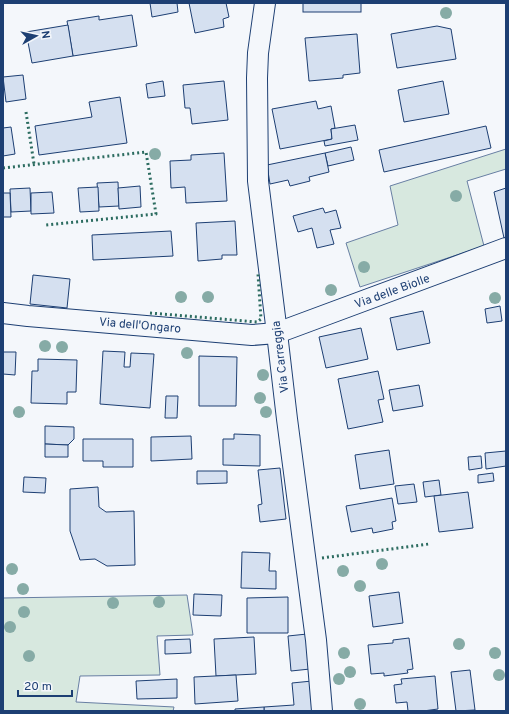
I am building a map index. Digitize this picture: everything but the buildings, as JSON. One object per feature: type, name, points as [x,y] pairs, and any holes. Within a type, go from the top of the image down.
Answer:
[{"type":"street","name":"Via Carreggia","points":[[265,3],[259,47],[257,78],[258,181],[316,640],[322,711]]},
{"type":"street","name":"Via delle Biolle","points":[[277,334],[506,248]]},
{"type":"street","name":"Via dell'Ongaro","points":[[3,313],[36,317],[252,334],[277,334]]},
{"type":"shaded area","points":[[506,149],[506,169],[467,181],[484,246],[360,287],[346,243],[398,225],[390,186]]},
{"type":"shaded area","points":[[187,595],[193,635],[157,636],[160,675],[80,676],[76,702],[174,707],[173,711],[3,711],[3,598]]},
{"type":"hedge","points":[[26,112],[34,164]]},
{"type":"hedge","points":[[3,168],[146,152],[156,214],[46,225]]},
{"type":"hedge","points":[[150,313],[257,322],[261,319],[258,274]]},
{"type":"hedge","points":[[322,558],[429,544]]}]
